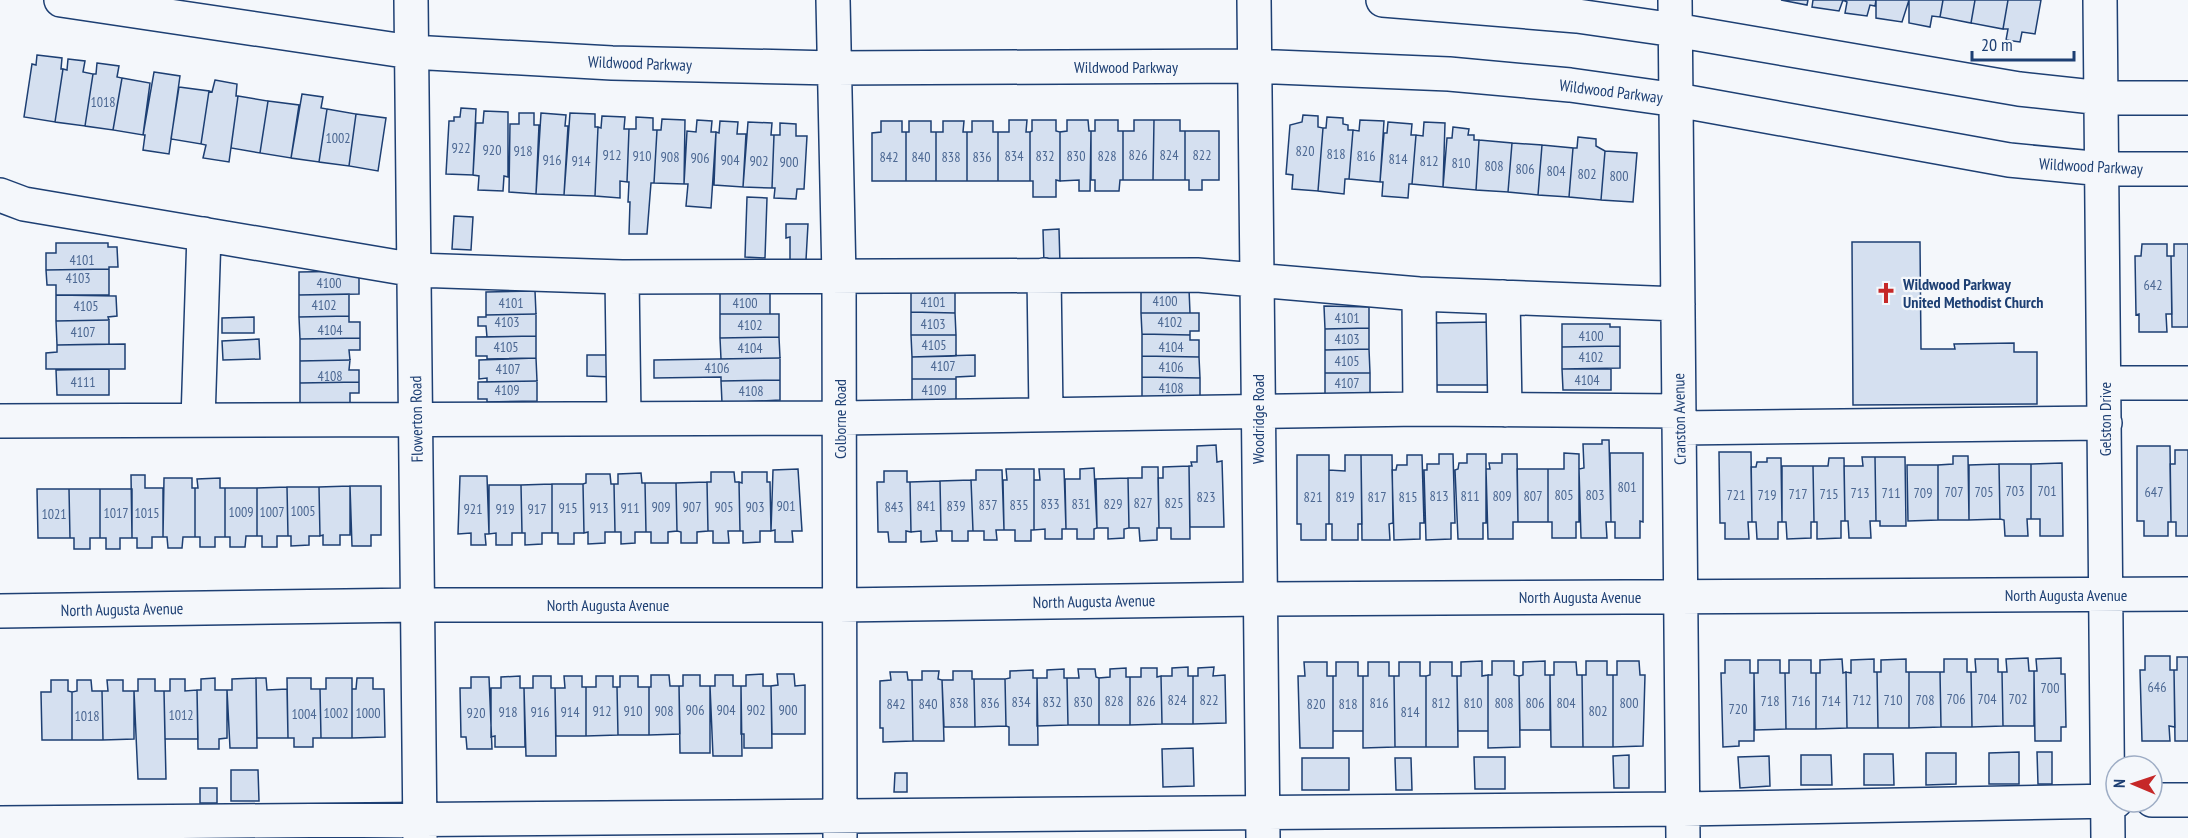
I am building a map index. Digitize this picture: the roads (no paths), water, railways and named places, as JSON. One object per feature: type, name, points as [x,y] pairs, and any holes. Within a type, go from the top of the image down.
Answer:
[{"type":"street","name":"Wildwood Parkway","points":[[61,0],[411,52],[612,63],[834,68],[1254,66],[1449,74],[1677,100],[2009,160],[2103,169],[2188,169]]},
{"type":"street","name":"Flowerton Road","points":[[411,0],[420,829]]},
{"type":"street","name":"Colborne Road","points":[[833,0],[839,278],[840,826]]},
{"type":"street","name":"Woodridge Road","points":[[1254,0],[1263,824]]},
{"type":"street","points":[[1383,0],[1577,16],[1675,15],[2019,89],[2102,98],[2188,98]]},
{"type":"street","name":"Gelston Drive","points":[[2100,0],[2106,595],[2111,754]]},
{"type":"street","name":"Cranston Avenue","points":[[1675,15],[1683,823]]},
{"type":"street","points":[[0,195],[24,204],[415,270],[621,277],[1197,275],[1419,294],[1678,304]]},
{"type":"street","points":[[198,420],[204,234]]},
{"type":"street","points":[[1044,275],[1046,414]]},
{"type":"street","points":[[621,277],[624,418]]},
{"type":"street","points":[[1419,294],[1420,409]]},
{"type":"street","points":[[1503,297],[1505,410]]},
{"type":"street","points":[[2104,383],[2188,383]]},
{"type":"street","points":[[0,421],[840,418],[1420,409],[1505,410],[1679,420],[2105,423]]},
{"type":"street","name":"North Augusta Avenue","points":[[0,611],[418,605],[839,605],[1259,598],[2188,594]]},
{"type":"street","points":[[2164,800],[2188,800]]},
{"type":"street","points":[[0,823],[420,829],[1683,823],[2104,801]]},
{"type":"street","name":"Gelston Drive","points":[[2108,838],[2111,814]]},
{"type":"place","name":"Wildwood Parkway United Methodist Church","points":[[1886,293]]}]
